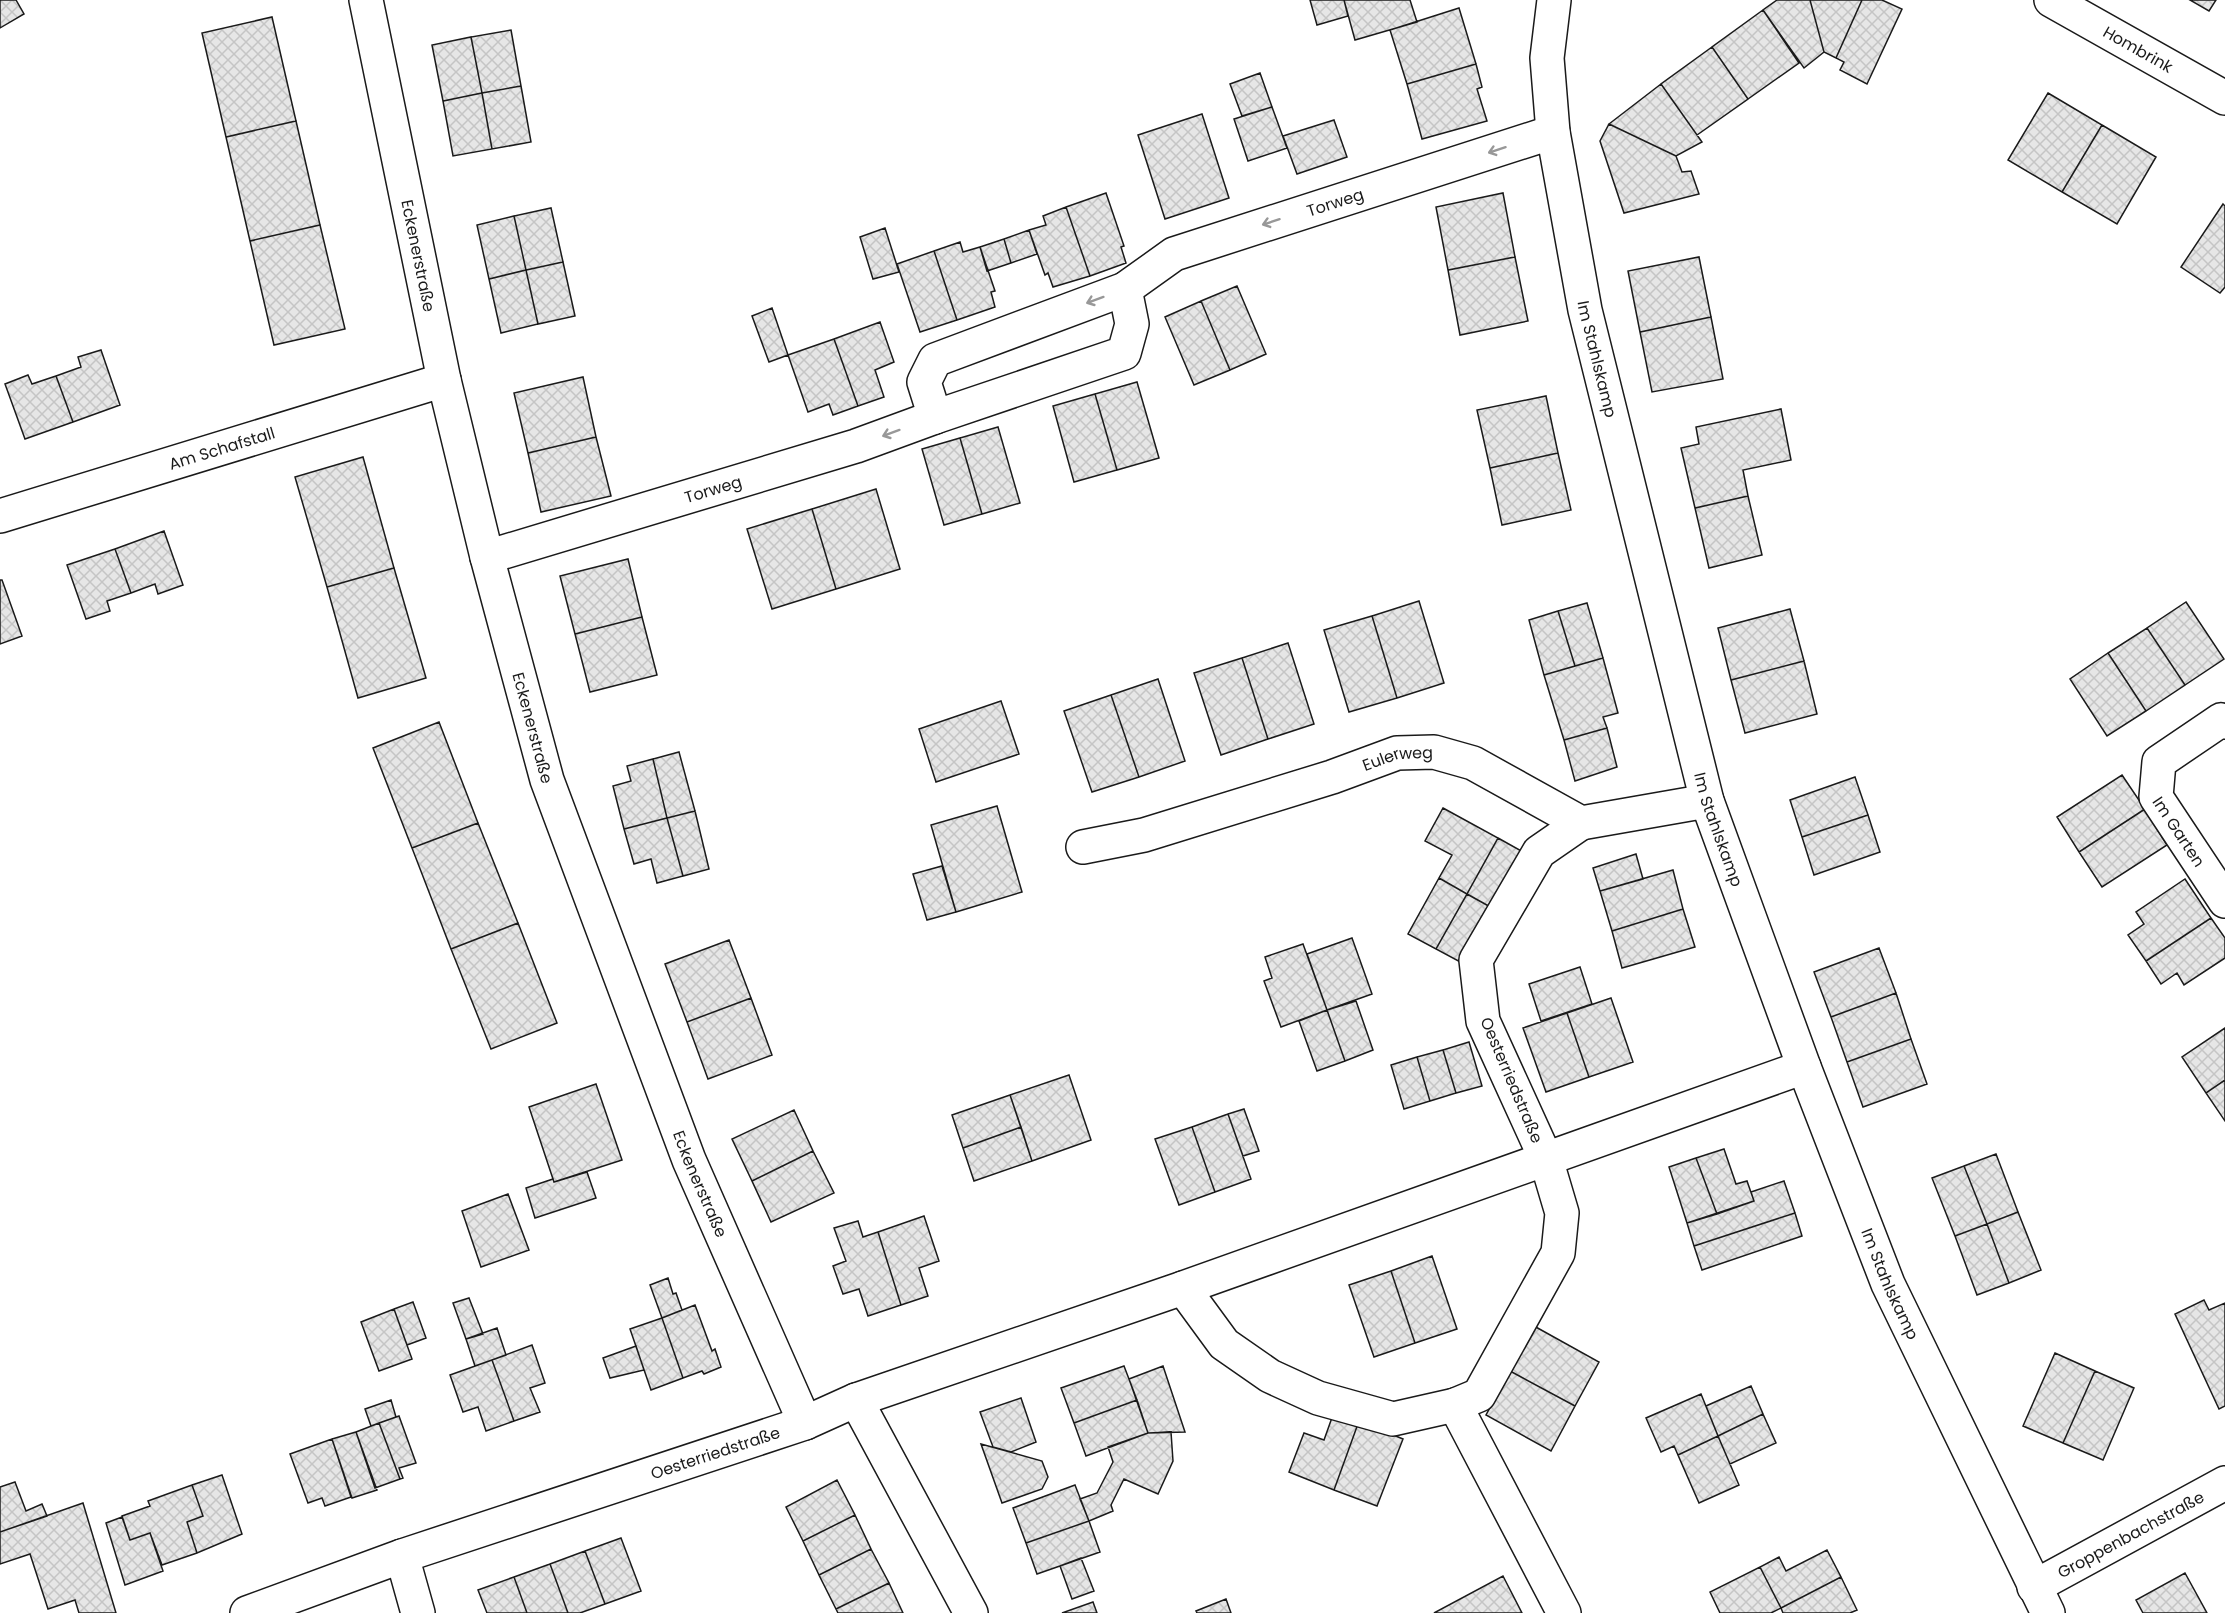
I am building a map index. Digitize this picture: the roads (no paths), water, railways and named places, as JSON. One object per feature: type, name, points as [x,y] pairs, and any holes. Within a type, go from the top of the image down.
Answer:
[{"type":"street","name":"Eckenerstraße","points":[[366,0],[444,380],[488,557],[551,791],[689,1160],[805,1423]]},
{"type":"street","name":"Im Stahlskamp","points":[[1554,0],[1547,58],[1553,132],[1585,310],[1707,801],[1804,1067],[1888,1284],[2041,1600]]},
{"type":"street","name":"Hombrink","points":[[2051,0],[2225,98]]},
{"type":"street","name":"Torweg","points":[[935,417],[924,382],[935,360],[1125,289],[1174,254],[1553,132]]},
{"type":"street","name":"Torweg","points":[[488,557],[856,446],[1124,353],[1132,324],[1125,289]]},
{"type":"street","name":"Am Schafstall","points":[[0,516],[444,380]]},
{"type":"street","name":"Im Garten","points":[[2225,722],[2221,720],[2159,762],[2156,797],[2225,901]]},
{"type":"street","name":"Eulerweg","points":[[1083,847],[1144,835],[1332,777],[1396,753],[1434,752],[1473,763],[1581,823]]},
{"type":"street","points":[[1581,823],[1707,801]]},
{"type":"street","name":"Oesterriedstraße","points":[[1183,1288],[1224,1344],[1270,1376],[1318,1398],[1393,1419],[1455,1405],[1479,1395],[1558,1253],[1562,1213],[1546,1159],[1483,1021],[1476,960],[1539,852],[1581,823]]},
{"type":"street","name":"Oesterriedstraße","points":[[248,1613],[402,1556],[805,1423],[856,1400],[1183,1288],[1804,1067]]},
{"type":"street","points":[[856,1400],[971,1613]]},
{"type":"street","points":[[1455,1405],[1564,1613]]},
{"type":"street","name":"Groppenbachstraße","points":[[2041,1600],[2225,1483]]},
{"type":"street","points":[[402,1556],[418,1613]]}]
